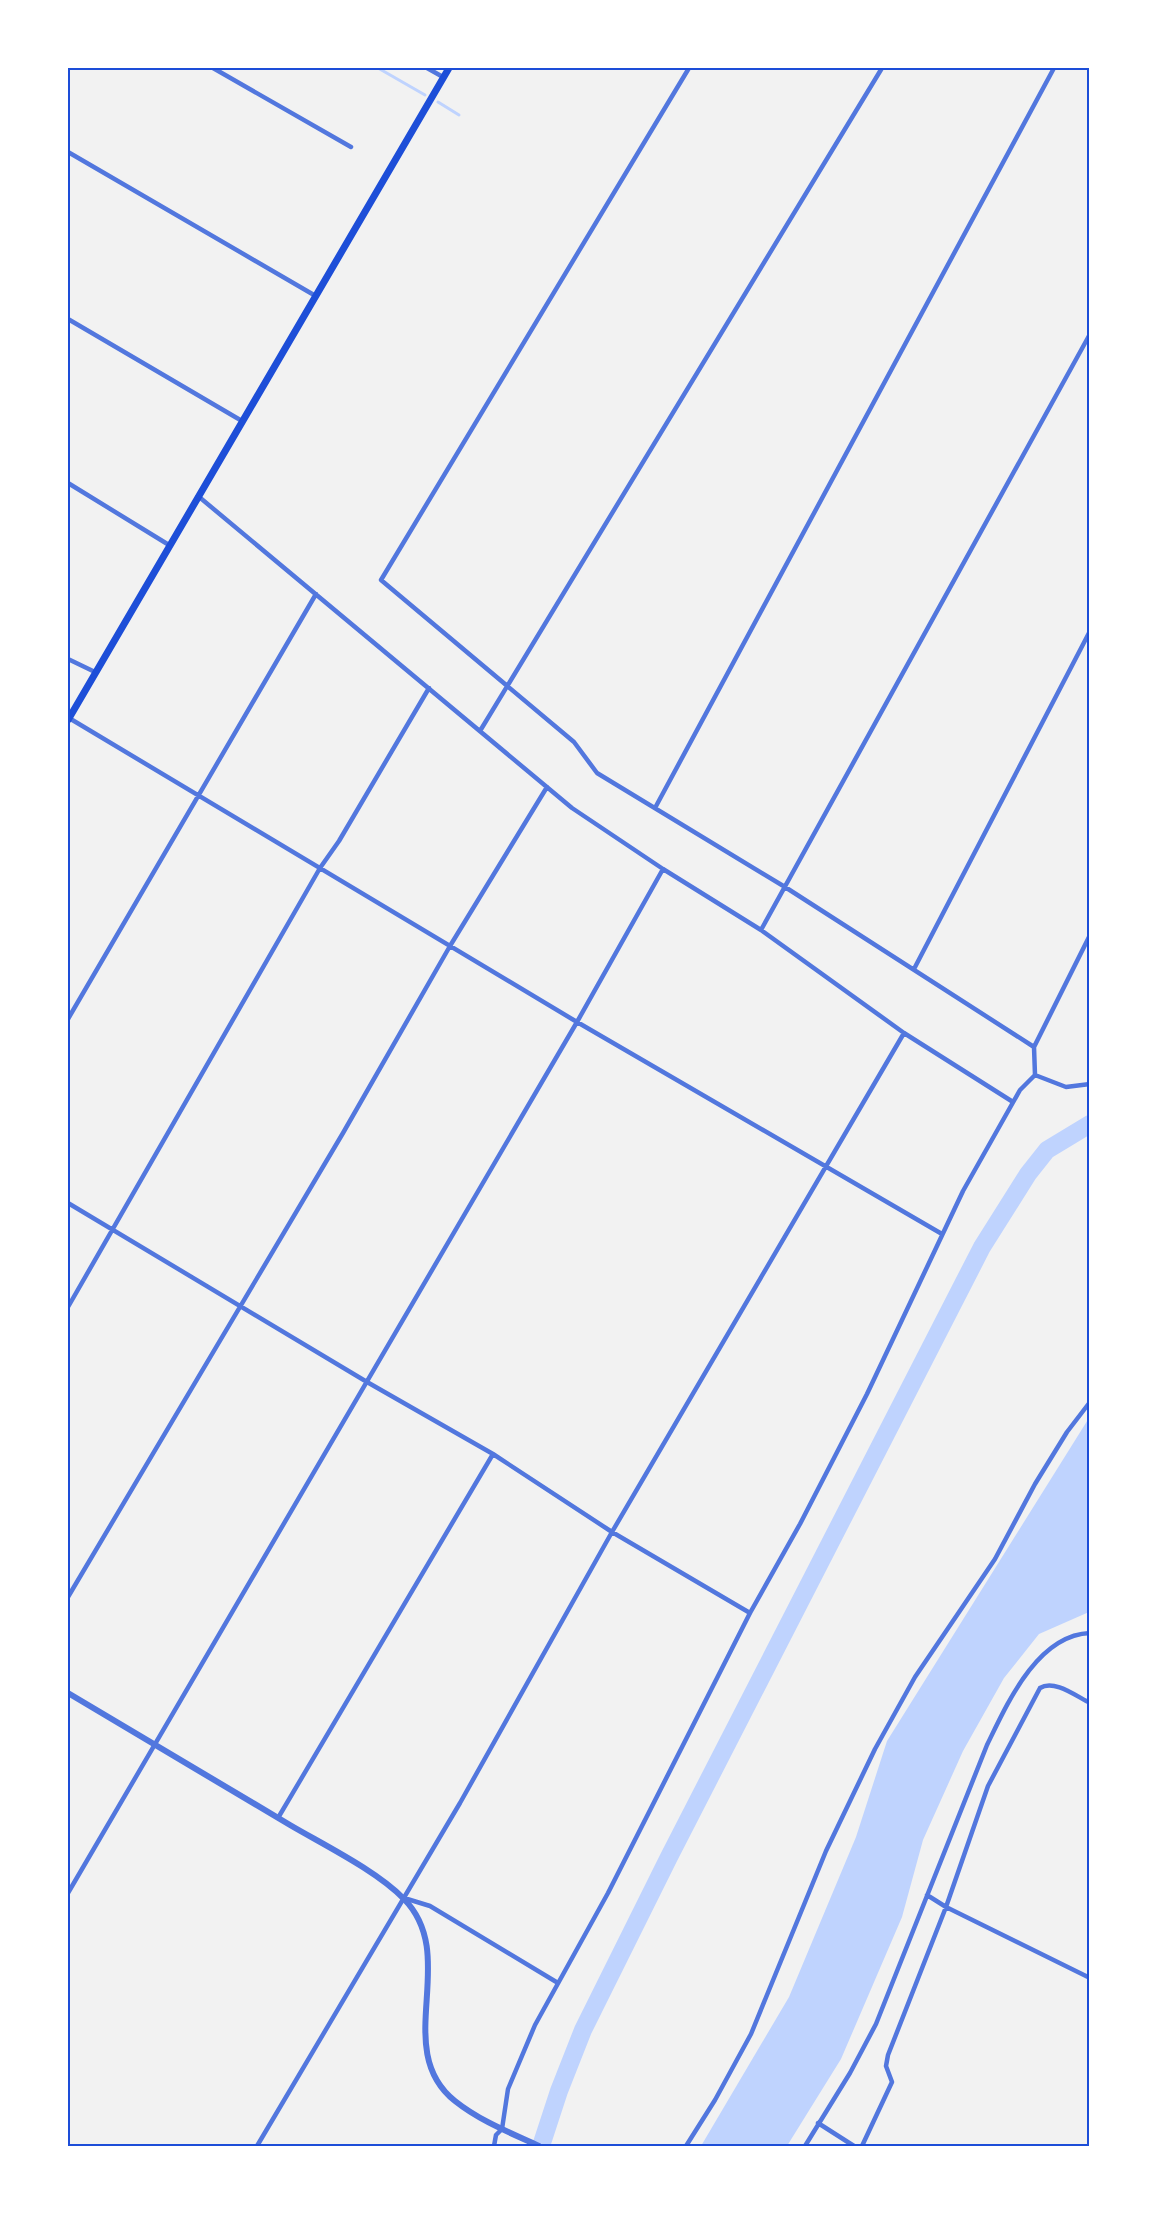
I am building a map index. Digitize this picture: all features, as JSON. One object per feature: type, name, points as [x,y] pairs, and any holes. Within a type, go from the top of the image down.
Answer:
[{"type":"main road","points":[[68,719],[448,68]]},
{"type":"street","points":[[213,68],[351,147]]},
{"type":"street","points":[[427,68],[443,77]]},
{"type":"street","points":[[689,68],[381,580],[574,742],[597,773],[785,887],[1034,1047]]},
{"type":"street","points":[[480,731],[882,68]]},
{"type":"street","points":[[655,808],[1054,68]]},
{"type":"street","points":[[68,152],[314,296]]},
{"type":"street","points":[[68,319],[242,421]]},
{"type":"street","points":[[761,930],[1089,334]]},
{"type":"street","points":[[68,483],[169,545]]},
{"type":"street","points":[[198,496],[572,808],[663,869],[761,930],[904,1033],[1013,1102]]},
{"type":"street","points":[[68,1019],[316,594]]},
{"type":"street","points":[[914,969],[1089,631]]},
{"type":"street","points":[[68,658],[95,672]]},
{"type":"street","points":[[68,1307],[320,868],[339,841],[429,688]]},
{"type":"street","points":[[68,719],[577,1022],[942,1234]]},
{"type":"street","points":[[68,1597],[337,1143],[450,946],[547,787]]},
{"type":"street","points":[[68,1893],[577,1022],[663,869]]},
{"type":"street","points":[[494,2146],[496,2134],[502,2128],[508,2090],[535,2025],[608,1893],[750,1613],[800,1524],[867,1394],[963,1191],[1020,1090],[1035,1075],[1034,1047],[1089,935]]},
{"type":"street","points":[[257,2146],[404,1899],[612,1532],[904,1033]]},
{"type":"street","points":[[1035,1075],[1066,1088],[1089,1084]]},
{"type":"street","points":[[68,1203],[367,1382],[493,1454],[612,1532],[750,1613]]},
{"type":"street","points":[[686,2146],[715,2100],[751,2034],[826,1851],[875,1749],[915,1677],[995,1559],[1041,1475],[1067,1432],[1089,1402]]},
{"type":"street","points":[[278,1818],[493,1454]]},
{"type":"street","points":[[805,2146],[850,2073],[876,2024],[987,1745],[1009,1701],[1025,1676],[1058,1642],[1089,1633]]},
{"type":"street","points":[[862,2146],[892,2082],[886,2066],[888,2055],[946,1907],[988,1786],[1040,1688],[1044,1685],[1055,1686],[1089,1703]]},
{"type":"street","points":[[68,1693],[355,1863],[404,1899],[430,1906],[558,1983]]},
{"type":"street","points":[[927,1895],[946,1907],[1089,1978]]},
{"type":"street","points":[[404,1899],[424,1933],[428,1945],[429,1970],[425,2036],[431,2067],[454,2101],[539,2146]]},
{"type":"street","points":[[818,2123],[854,2146]]},
{"type":"water","points":[[1089,1418],[1089,1612],[1039,1634],[1004,1678],[963,1751],[923,1840],[902,1917],[841,2059],[787,2146],[701,2146],[789,1997],[856,1837],[887,1741]]},
{"type":"waterway","points":[[378,68],[425,95]]},
{"type":"waterway","points":[[438,102],[459,115]]},
{"type":"waterway","points":[[541,2146],[583,2030],[669,1857],[982,1247],[1028,1174],[1047,1150],[1090,1124]]}]
